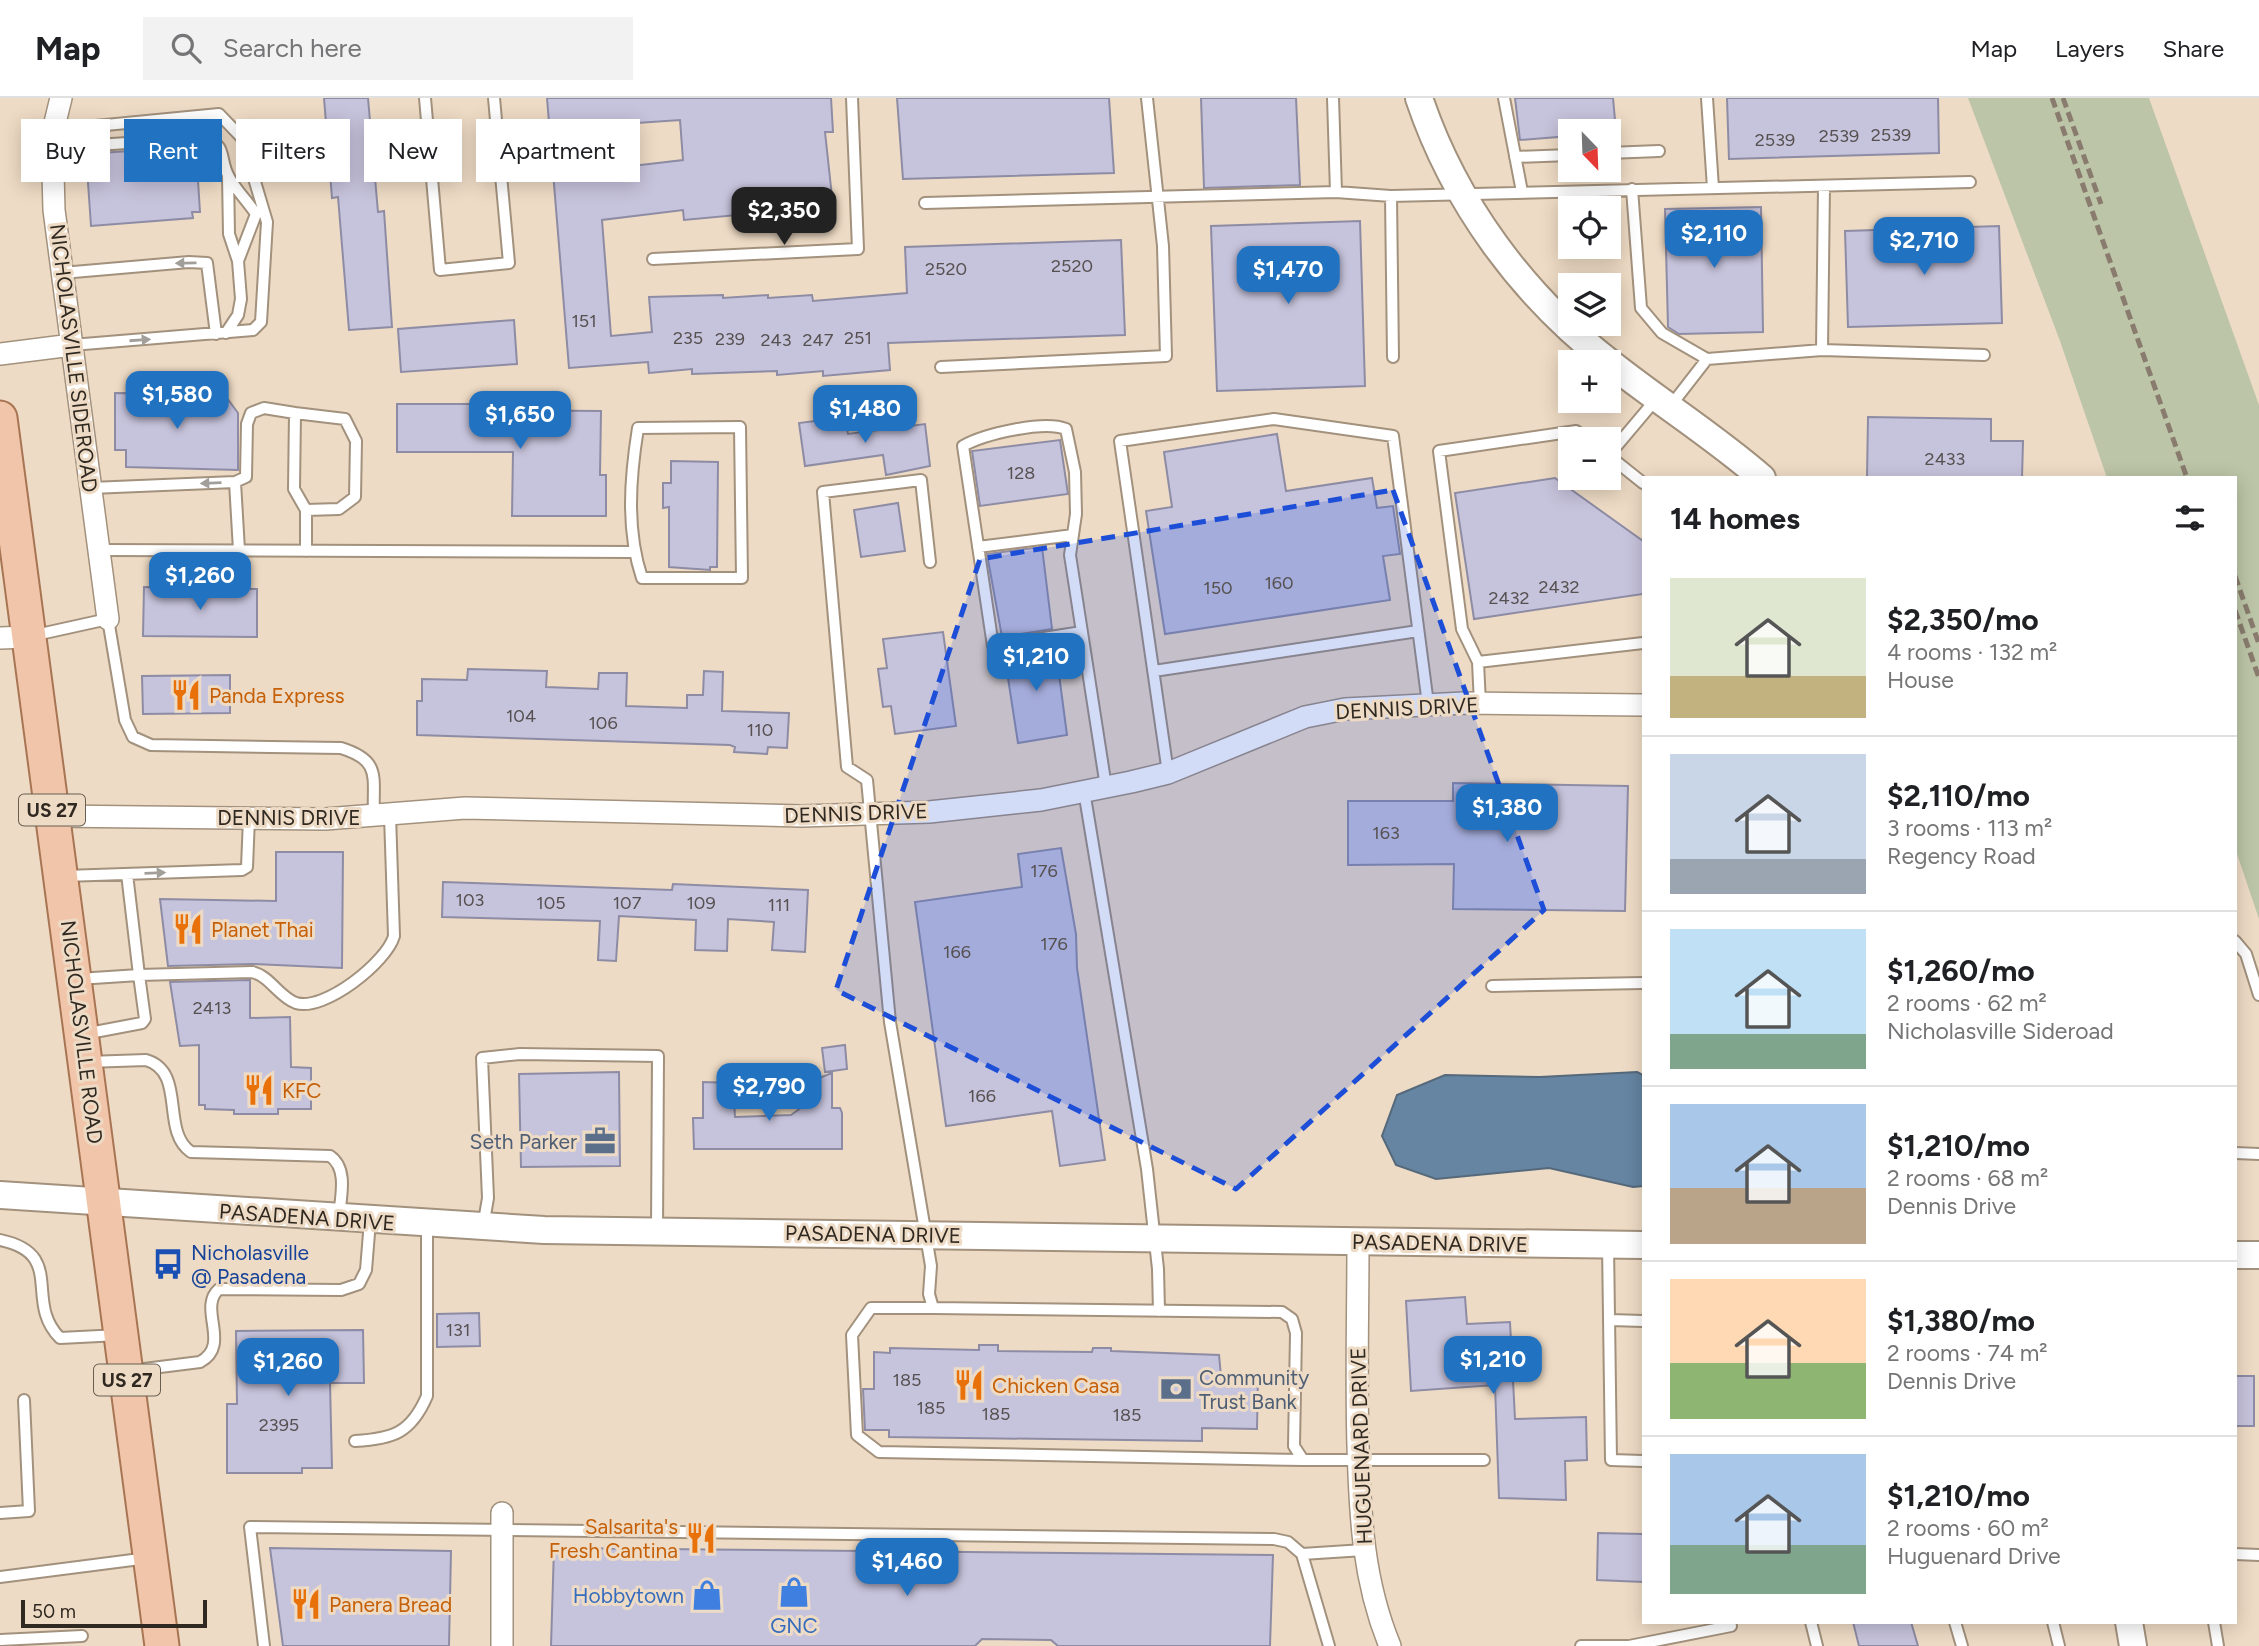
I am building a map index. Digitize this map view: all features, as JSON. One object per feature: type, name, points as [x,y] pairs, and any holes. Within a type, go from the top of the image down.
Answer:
[{"type":"main road","name":"NICHOLASVILLE ROAD","points":[[1,428],[14,637],[53,816],[62,876],[162,1646]]},
{"type":"street","name":"NICHOLASVILLE SIDEROAD","points":[[57,119],[61,98]]},
{"type":"street","points":[[1419,98],[1460,192],[1493,242],[1541,300],[1607,361],[1759,476]]},
{"type":"street","name":"NICHOLASVILLE SIDEROAD","points":[[54,182],[54,210],[108,619]]},
{"type":"street","points":[[0,354],[72,345]]},
{"type":"street","name":"DENNIS DRIVE","points":[[53,816],[382,816],[465,808],[871,815],[1041,800],[1084,792],[1168,773],[1305,717],[1345,709],[1428,704],[1642,705]]},
{"type":"street","name":"PASADENA DRIVE","points":[[0,1195],[483,1227],[657,1232],[1642,1245]]},
{"type":"street","name":"HUGUENARD DRIVE","points":[[1359,1242],[1359,1461],[1364,1550],[1369,1582],[1390,1646]]},
{"type":"street","points":[[2237,1255],[2259,1255]]},
{"type":"street","points":[[502,1520],[502,1646]]},
{"type":"street","points":[[2129,1624],[2133,1646]]},
{"type":"lane","points":[[425,98],[440,270],[509,263],[494,98]]},
{"type":"lane","points":[[653,260],[858,248],[852,98]]},
{"type":"lane","points":[[941,366],[1166,356],[1163,246],[1147,98]]},
{"type":"lane","points":[[1333,98],[1336,192]]},
{"type":"lane","points":[[1504,98],[1522,191]]},
{"type":"lane","points":[[1707,98],[1713,188]]},
{"type":"lane","points":[[72,345],[221,334],[253,330],[261,322],[267,222],[243,138],[219,114],[110,130]]},
{"type":"lane","points":[[110,139],[202,138],[213,140],[221,148],[228,176],[229,234],[238,261],[242,299],[238,315],[221,334]]},
{"type":"lane","points":[[1621,152],[1659,151]]},
{"type":"lane","points":[[1515,157],[1558,155]]},
{"type":"lane","points":[[228,176],[256,214],[238,261]]},
{"type":"lane","points":[[925,203],[1336,192],[1391,195],[1970,183]]},
{"type":"lane","points":[[1822,350],[1824,186]]},
{"type":"lane","points":[[1632,189],[1641,308],[1662,333],[1707,359],[1822,350],[1984,355]]},
{"type":"lane","points":[[1391,195],[1393,357]]},
{"type":"lane","points":[[62,272],[206,263],[221,334]]},
{"type":"lane","points":[[1621,443],[1707,359]]},
{"type":"lane","points":[[91,488],[235,482],[246,477],[247,424],[251,413],[264,408],[345,419],[356,441],[355,497],[338,509],[306,510]]},
{"type":"lane","points":[[295,413],[294,489],[306,510],[306,551]]},
{"type":"lane","points":[[1168,773],[1120,441],[1274,419],[1393,436],[1428,704]]},
{"type":"lane","points":[[1082,632],[993,646],[964,446],[977,438],[1049,425],[1066,429],[1075,472],[1070,555],[1082,632],[1106,787]]},
{"type":"lane","points":[[740,427],[742,578],[642,578],[633,552],[631,475],[638,428],[740,427]]},
{"type":"lane","points":[[1480,704],[1478,662],[1462,629],[1439,451],[1558,434]]},
{"type":"lane","points":[[1621,465],[1642,482]]},
{"type":"lane","points":[[930,562],[921,480],[823,492],[847,767],[867,780],[890,1022],[925,1235],[933,1308]]},
{"type":"lane","points":[[235,482],[239,551]]},
{"type":"lane","points":[[978,547],[1073,535]]},
{"type":"lane","points":[[99,550],[633,552]]},
{"type":"lane","points":[[14,637],[108,619],[125,720],[133,737],[151,745],[341,748],[362,755],[372,766],[382,816],[394,936],[391,947],[371,969],[326,999],[310,1004],[292,1002],[260,974],[252,972],[139,975],[75,980]]},
{"type":"lane","points":[[1154,671],[1418,631]]},
{"type":"lane","points":[[1478,662],[1642,643]]},
{"type":"lane","points":[[1084,792],[1146,1169],[1159,1311]]},
{"type":"lane","points":[[62,876],[242,870],[247,867],[249,818]]},
{"type":"lane","points":[[83,1048],[142,1023],[145,1019],[127,874]]},
{"type":"lane","points":[[2237,943],[2246,954],[2259,995]]},
{"type":"lane","points":[[1492,986],[1642,983]]},
{"type":"lane","points":[[83,1048],[155,1063],[168,1079],[177,1133],[191,1152],[330,1156],[339,1162],[342,1170],[339,1219]]},
{"type":"lane","points":[[483,1227],[488,1198],[482,1058],[520,1054],[658,1056],[657,1232]]},
{"type":"lane","points":[[2237,1153],[2259,1154]]},
{"type":"lane","points":[[126,1371],[200,1362],[209,1357],[214,1346],[212,1300],[219,1289],[341,1290],[359,1284],[366,1270],[370,1221]]},
{"type":"lane","points":[[355,1441],[386,1439],[404,1429],[419,1415],[427,1396],[427,1224]]},
{"type":"lane","points":[[0,1240],[18,1243],[32,1252],[39,1266],[47,1325],[60,1338],[121,1335]]},
{"type":"lane","points":[[1608,1245],[1611,1461],[1642,1461]]},
{"type":"lane","points":[[1303,1460],[1294,1446],[1296,1333],[1292,1319],[1282,1312],[871,1308],[852,1335],[857,1435],[879,1452],[1303,1460],[1359,1461],[1484,1460]]},
{"type":"lane","points":[[1610,1320],[1642,1321]]},
{"type":"lane","points":[[0,1513],[29,1511],[24,1400]]},
{"type":"lane","points":[[264,1646],[250,1527],[502,1520],[1273,1539],[1288,1542],[1301,1554],[1329,1646]]},
{"type":"lane","points":[[1301,1554],[1364,1550]]},
{"type":"lane","points":[[2237,1554],[2259,1555]]},
{"type":"lane","points":[[0,1577],[151,1558]]},
{"type":"lane","points":[[1812,1624],[1817,1646]]},
{"type":"lane","points":[[1956,1624],[1962,1646]]},
{"type":"lane","points":[[2054,1624],[2059,1646]]},
{"type":"lane","points":[[2214,1624],[2218,1646]]},
{"type":"lane","points":[[1581,1646],[1629,1646],[1731,1626]]},
{"type":"lane","points":[[0,1640],[82,1636]]},
{"type":"highlighted area","points":[[1393,490],[1544,910],[1236,1189],[836,990],[980,559]]},
{"type":"green space","points":[[1968,98],[2149,98],[2259,405],[2259,919],[2237,854],[2237,476],[2106,476],[2060,341]]},
{"type":"water","points":[[1637,1072],[1642,1074],[1642,1186],[1633,1187],[1549,1168],[1436,1179],[1396,1165],[1382,1136],[1397,1095],[1445,1075],[1540,1077]]},
{"type":"building","points":[[324,98],[368,98],[370,119],[364,119],[364,182],[375,182],[378,212],[384,211],[392,327],[349,330],[338,197],[332,198],[331,182],[350,182],[350,119],[326,119]]},
{"type":"building","points":[[547,98],[831,98],[833,132],[825,132],[833,206],[684,220],[683,210],[602,220],[611,336],[652,332],[649,297],[723,295],[723,298],[768,295],[768,298],[812,295],[813,301],[907,293],[905,247],[1121,240],[1125,335],[888,343],[890,370],[823,376],[823,371],[777,375],[777,371],[692,374],[692,369],[649,373],[648,362],[569,368],[554,182],[640,182],[640,165],[683,160],[680,120],[640,123],[640,119],[549,119]]},
{"type":"building","points":[[897,98],[1109,98],[1114,173],[903,179]]},
{"type":"building","points":[[1201,98],[1296,98],[1300,185],[1204,188]]},
{"type":"building","points":[[1515,98],[1613,98],[1615,119],[1558,119],[1558,137],[1520,140]]},
{"type":"building","points":[[1727,98],[1938,98],[1939,153],[1729,159]]},
{"type":"building","points":[[124,151],[124,182],[198,182],[200,212],[192,212],[193,218],[91,226],[88,182],[110,182],[110,152]]},
{"type":"building","points":[[1761,207],[1763,332],[1679,334],[1668,327],[1665,209]]},
{"type":"building","points":[[1360,221],[1365,386],[1217,391],[1211,226]]},
{"type":"building","points":[[1999,226],[2002,323],[1848,327],[1845,231]]},
{"type":"building","points":[[514,320],[517,364],[401,372],[398,329]]},
{"type":"building","points":[[115,393],[224,394],[238,413],[238,470],[126,467],[126,450],[115,450]]},
{"type":"building","points":[[397,404],[490,404],[490,410],[601,411],[600,475],[606,475],[606,516],[512,516],[513,452],[397,452]]},
{"type":"building","points":[[845,417],[848,434],[925,424],[930,466],[886,475],[883,455],[805,466],[799,423]]},
{"type":"building","points":[[1868,417],[1991,419],[1991,441],[2023,441],[2022,476],[1867,476]]},
{"type":"building","points":[[1277,434],[1286,491],[1372,478],[1377,508],[1393,506],[1400,554],[1383,556],[1390,600],[1165,634],[1146,511],[1172,507],[1164,452]]},
{"type":"building","points":[[1060,440],[1068,494],[980,506],[972,451]]},
{"type":"building","points":[[671,461],[718,462],[717,567],[710,567],[710,570],[669,567],[669,507],[663,508],[663,483],[671,483]]},
{"type":"building","points":[[1555,478],[1558,480],[1558,490],[1572,490],[1642,540],[1642,594],[1474,619],[1455,493]]},
{"type":"building","points":[[898,503],[905,551],[861,557],[854,510]]},
{"type":"building","points":[[1042,547],[1052,629],[1002,637],[987,554]]},
{"type":"building","points":[[144,587],[257,589],[257,637],[143,636]]},
{"type":"building","points":[[943,632],[956,726],[895,734],[891,706],[883,707],[878,669],[887,668],[883,639]]},
{"type":"building","points":[[1055,644],[1067,735],[1018,743],[1004,652]]},
{"type":"building","points":[[468,669],[547,671],[546,687],[598,689],[599,673],[627,673],[626,706],[687,708],[687,695],[703,695],[704,671],[723,672],[722,711],[789,713],[787,748],[768,747],[767,754],[734,752],[735,747],[730,745],[417,735],[417,701],[422,701],[422,679],[467,680]]},
{"type":"building","name":"Panda Express","points":[[230,675],[230,713],[143,714],[142,676]]},
{"type":"building","points":[[1453,783],[1628,786],[1625,911],[1453,909],[1454,864],[1348,865],[1348,801],[1453,801]]},
{"type":"building","points":[[1061,848],[1076,934],[1077,968],[1105,1160],[1060,1166],[1052,1111],[946,1126],[915,902],[1022,887],[1018,854]]},
{"type":"building","points":[[276,852],[343,852],[342,968],[252,964],[168,966],[160,899],[276,901]]},
{"type":"building","points":[[443,882],[672,890],[673,884],[808,890],[805,952],[772,950],[774,922],[728,919],[727,951],[695,950],[696,920],[619,916],[616,961],[598,960],[600,921],[442,917]]},
{"type":"building","points":[[250,980],[250,1018],[290,1017],[291,1067],[311,1068],[311,1109],[278,1109],[278,1114],[234,1114],[234,1110],[205,1109],[205,1105],[199,1105],[199,1045],[180,1046],[170,982]]},
{"type":"building","points":[[845,1045],[847,1069],[825,1072],[822,1048]]},
{"type":"building","points":[[619,1072],[620,1166],[521,1167],[519,1074]]},
{"type":"building","points":[[832,1073],[832,1108],[840,1108],[842,1113],[842,1149],[694,1149],[693,1118],[703,1118],[703,1082],[733,1083],[735,1117],[791,1115],[813,1099],[806,1083]]},
{"type":"building","points":[[1465,1297],[1467,1324],[1510,1322],[1515,1419],[1586,1417],[1587,1460],[1565,1461],[1566,1500],[1499,1498],[1495,1385],[1411,1391],[1406,1301]]},
{"type":"building","points":[[479,1313],[480,1346],[437,1347],[437,1314]]},
{"type":"building","points":[[363,1330],[364,1383],[330,1383],[332,1468],[302,1468],[302,1473],[227,1473],[227,1404],[237,1404],[236,1331]]},
{"type":"building","points":[[979,1345],[998,1345],[998,1351],[1092,1352],[1093,1348],[1111,1348],[1111,1351],[1219,1355],[1221,1376],[1258,1376],[1257,1429],[1202,1428],[1202,1441],[889,1437],[889,1430],[865,1430],[863,1389],[874,1389],[874,1352],[890,1353],[890,1348],[979,1350]]},
{"type":"building","points":[[2237,1376],[2254,1376],[2254,1426],[2237,1426]]},
{"type":"building","points":[[1598,1533],[1642,1534],[1642,1582],[1597,1580]]},
{"type":"building","points":[[270,1548],[451,1551],[449,1646],[283,1646]]},
{"type":"building","points":[[554,1548],[1273,1555],[1270,1646],[1058,1646],[1051,1640],[982,1639],[975,1646],[551,1646]]},
{"type":"building","points":[[1854,1624],[1912,1624],[1918,1646],[1859,1646]]},
{"type":"railway","points":[[2052,98],[2186,476]]},
{"type":"railway","points":[[2063,98],[2101,204]]},
{"type":"railway","points":[[2237,582],[2259,644]]},
{"type":"railway","points":[[2237,616],[2259,678]]},
{"type":"place","name":"Panda Express","points":[[186,695]]},
{"type":"place","name":"Planet Thai","points":[[188,929]]},
{"type":"place","name":"KFC","points":[[259,1090]]},
{"type":"place","name":"Seth Parker","points":[[600,1141]]},
{"type":"place","name":"Nicholasville @ Pasadena","points":[[168,1264]]},
{"type":"place","name":"Chicken Casa","points":[[969,1385]]},
{"type":"place","name":"Community Trust Bank","points":[[1176,1389]]},
{"type":"place","name":"Salsarita's Fresh Cantina","points":[[701,1538]]},
{"type":"place","name":"GNC","points":[[794,1592]]},
{"type":"place","name":"Hobbytown","points":[[707,1595]]},
{"type":"place","name":"Panera Bread","points":[[306,1604]]}]
